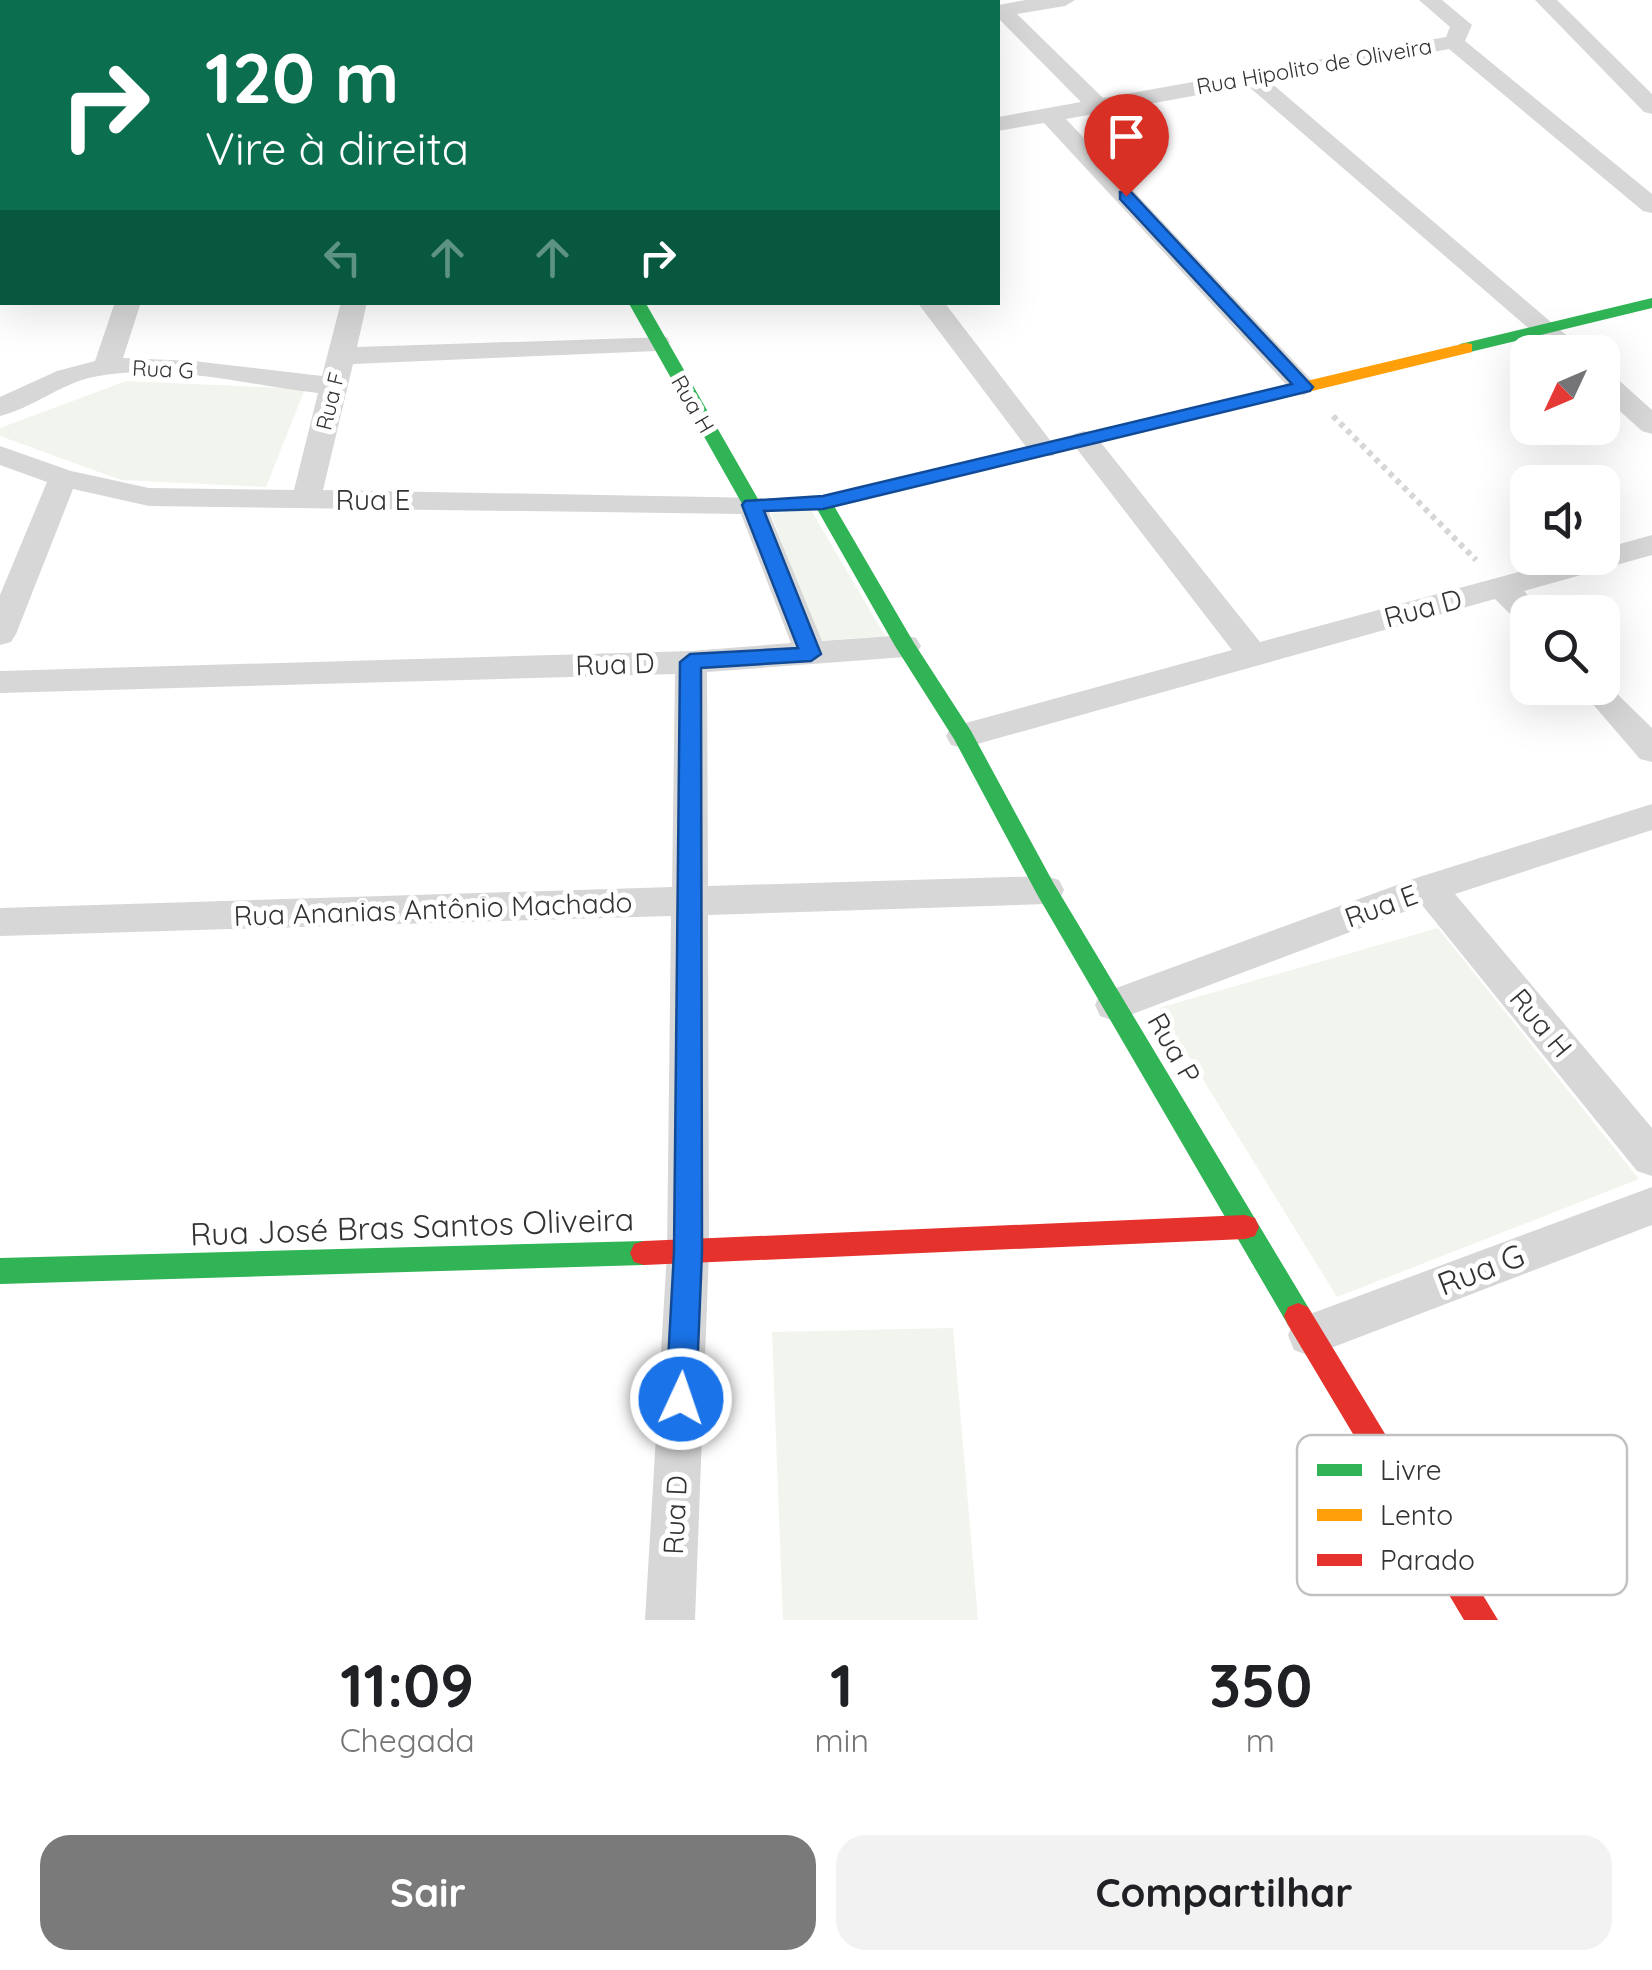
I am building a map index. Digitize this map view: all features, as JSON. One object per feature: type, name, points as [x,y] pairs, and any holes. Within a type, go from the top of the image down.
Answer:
[{"type":"street","points":[[1000,11],[1066,0]]},
{"type":"street","points":[[1429,0],[1461,26],[1453,42],[1652,206]]},
{"type":"street","points":[[1545,0],[1652,108]]},
{"type":"street","points":[[1000,11],[1097,105]]},
{"type":"street","name":"Rua Hipolito de Oliveira","points":[[1000,124],[1453,42]]},
{"type":"street","points":[[1251,77],[1553,335]]},
{"type":"street","points":[[1049,114],[1304,387]]},
{"type":"street","points":[[752,505],[823,502],[1652,303]]},
{"type":"street","points":[[106,366],[127,305]]},
{"type":"street","name":"Rua F","points":[[306,500],[353,305]]},
{"type":"street","name":"Rua H","points":[[638,305],[752,505],[811,654]]},
{"type":"street","points":[[932,305],[1044,450]]},
{"type":"street","points":[[342,356],[657,343]]},
{"type":"street","name":"Rua G","points":[[0,408],[64,379],[106,366],[180,368],[334,386]]},
{"type":"street","points":[[1620,396],[1652,425]]},
{"type":"street","points":[[1084,440],[1252,654]]},
{"type":"street","name":"Rua E","points":[[0,455],[63,478],[149,496],[752,505]]},
{"type":"street","points":[[0,634],[63,478]]},
{"type":"street","name":"Rua P","points":[[823,502],[904,646],[963,736],[1046,890],[1370,1435]]},
{"type":"street","name":"Rua D","points":[[963,736],[1652,545]]},
{"type":"street","points":[[1502,587],[1510,595]]},
{"type":"street","points":[[690,662],[904,646]]},
{"type":"street","name":"Rua D","points":[[0,682],[690,662],[688,1252],[670,1620]]},
{"type":"street","points":[[1611,705],[1652,750]]},
{"type":"street","name":"Rua E","points":[[1114,1005],[1430,888],[1652,817]]},
{"type":"street","name":"Rua H","points":[[1430,888],[1652,1158]]},
{"type":"street","name":"Rua Ananias Antônio Machado","points":[[0,922],[1046,890]]},
{"type":"street","name":"Rua G","points":[[1310,1335],[1652,1206]]},
{"type":"street","name":"Rua José Bras Santos Oliveira","points":[[0,1271],[688,1252],[1244,1227]]},
{"type":"street","name":"Rua P","points":[[1467,1595],[1482,1620]]},
{"type":"path","points":[[1304,387],[1502,587]]},
{"type":"shaded area","points":[[126,381],[305,389],[266,487],[121,480],[0,436],[0,428]]},
{"type":"shaded area","points":[[811,510],[885,636],[817,641],[771,513]]},
{"type":"shaded area","points":[[1438,928],[1639,1179],[1337,1297],[1159,1008]]},
{"type":"shaded area","points":[[953,1328],[978,1620],[783,1620],[772,1332]]},
{"type":"traffic: fast","points":[[1466,348],[1652,303]]},
{"type":"traffic: fast","points":[[638,305],[752,505],[823,503],[1098,437]]},
{"type":"traffic: fast","points":[[823,503],[905,646],[963,736],[1046,890],[1298,1316]]},
{"type":"traffic: fast","points":[[0,1271],[644,1253]]},
{"type":"traffic: slow","points":[[1098,437],[1466,348]]},
{"type":"traffic: jam","points":[[644,1253],[1245,1227]]},
{"type":"traffic: jam","points":[[1298,1316],[1370,1435]]},
{"type":"traffic: jam","points":[[1467,1595],[1482,1620]]},
{"type":"route","points":[[681,1399],[688,1252],[690,662],[811,654],[752,505],[823,502],[1304,387],[1126,196]]}]
